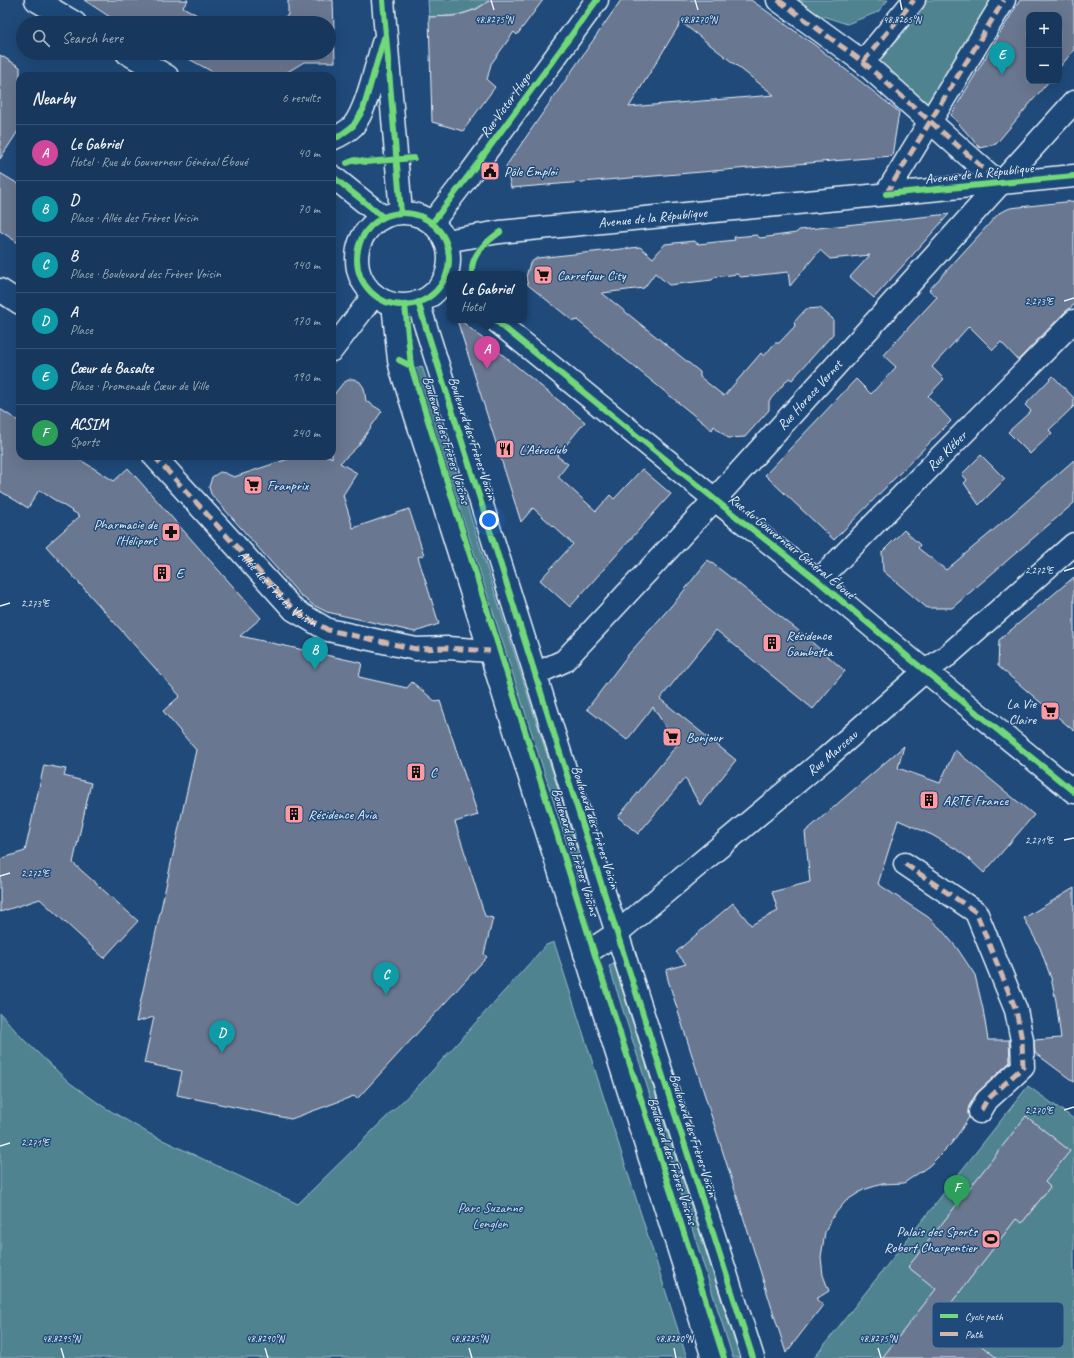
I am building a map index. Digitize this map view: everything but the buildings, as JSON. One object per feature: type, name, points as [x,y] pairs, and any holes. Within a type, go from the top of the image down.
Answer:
[{"type":"street","points":[[36,0],[63,16]]},
{"type":"street","points":[[383,0],[386,33],[392,215]]},
{"type":"street","name":"Rue Victor Hugo","points":[[432,223],[597,0]]},
{"type":"street","points":[[778,0],[862,62],[1000,184]]},
{"type":"street","points":[[862,62],[914,0]]},
{"type":"street","points":[[886,194],[1004,0]]},
{"type":"street","points":[[336,138],[353,126],[362,110],[386,33]]},
{"type":"street","points":[[139,60],[159,72]]},
{"type":"street","name":"Rue Horace Vernet","points":[[535,674],[564,661],[715,499],[1074,102]]},
{"type":"street","name":"Avenue de la République","points":[[446,241],[500,232],[1074,176]]},
{"type":"street","points":[[336,179],[392,215]]},
{"type":"street","points":[[392,215],[417,215],[432,223],[440,231],[446,241],[449,255],[446,286],[418,302],[405,305],[384,299],[365,285],[358,272],[357,253],[359,244],[368,228],[392,215]]},
{"type":"street","points":[[0,290],[16,300]]},
{"type":"street","points":[[336,346],[384,299]]},
{"type":"street","points":[[384,299],[399,360],[713,1358]]},
{"type":"street","name":"Boulevard des Frères Voisin","points":[[418,302],[753,1358]]},
{"type":"street","name":"Rue Kléber","points":[[818,581],[1074,321]]},
{"type":"street","name":"Rue du Gouverneur Général Éboué","points":[[499,323],[818,581],[908,658],[1074,792]]},
{"type":"street","name":"Allée des Frères Voisin","points":[[158,460],[294,610],[328,630],[416,649],[448,648],[490,651]]},
{"type":"street","name":"Rue Marceau","points":[[586,954],[617,933],[820,763],[925,671],[947,656],[1074,544]]},
{"type":"street","points":[[905,864],[976,912],[1016,1010],[1022,1040],[1023,1067],[987,1100],[980,1112]]},
{"type":"green space","points":[[428,0],[489,0],[484,6],[482,5],[476,9],[463,13],[450,16],[429,17]]},
{"type":"green space","points":[[796,0],[888,0],[878,12],[847,24],[810,12]]},
{"type":"green space","points":[[914,0],[1004,0],[930,122],[863,62]]},
{"type":"green space","points":[[422,366],[587,879],[579,881],[415,368]]},
{"type":"green space","name":"Parc Suzanne Lenglen","points":[[554,942],[687,1358],[0,1358],[0,1013],[22,1038],[70,1083],[104,1107],[150,1134],[298,1204],[422,1082],[546,945]]},
{"type":"green space","points":[[614,964],[740,1358],[733,1358],[609,966]]},
{"type":"green space","name":"Palais des Sports Robert Charpentier","points":[[1028,1086],[1074,1119],[1074,1358],[814,1358]]},
{"type":"marked path","points":[[778,0],[863,62],[1000,183]]},
{"type":"marked path","points":[[863,62],[914,0]]},
{"type":"marked path","points":[[886,194],[1004,0]]},
{"type":"marked path","points":[[158,460],[294,610],[328,630],[416,649],[448,648],[490,651]]},
{"type":"marked path","points":[[905,864],[976,912],[1016,1010],[1022,1040],[1023,1067],[987,1100],[980,1112]]},
{"type":"cycle path","points":[[383,0],[401,213]]},
{"type":"cycle path","points":[[432,223],[472,171],[597,0]]},
{"type":"cycle path","points":[[336,138],[353,126],[363,110],[384,38]]},
{"type":"cycle path","points":[[347,163],[355,160],[366,162],[414,158]]},
{"type":"cycle path","points":[[886,194],[1074,176]]},
{"type":"cycle path","points":[[336,179],[383,217]]},
{"type":"cycle path","points":[[403,213],[421,217],[435,227],[445,241],[449,259],[445,277],[435,291],[421,301],[403,305],[385,301],[371,291],[361,277],[357,259],[361,241],[371,227],[385,217],[403,213]]},
{"type":"cycle path","points":[[472,271],[476,255],[489,240],[500,232]]},
{"type":"cycle path","name":"Boulevard des Frères Voisins","points":[[418,302],[600,880],[753,1358]]},
{"type":"cycle path","points":[[405,305],[411,366]]},
{"type":"cycle path","points":[[499,323],[729,511],[818,581],[908,657],[1074,792]]},
{"type":"cycle path","name":"Boulevard des Frères Voisins","points":[[399,360],[411,366],[593,949],[724,1358]]},
{"type":"place","name":"Cœur de Basalte","points":[[1002,75]]},
{"type":"place","name":"Pôle Emploi","points":[[490,171]]},
{"type":"place","name":"Carrefour City","points":[[543,275]]},
{"type":"place","name":"Le Gabriel","points":[[487,369]]},
{"type":"place","name":"L'Aéroclub","points":[[505,449]]},
{"type":"place","name":"Franprix","points":[[253,485]]},
{"type":"place","name":"Pharmacie de l'Héliport","points":[[171,532]]},
{"type":"place","name":"E","points":[[162,573]]},
{"type":"place","name":"Résidence Gambetta","points":[[772,643]]},
{"type":"place","name":"D","points":[[315,670]]},
{"type":"place","name":"La Vie Claire","points":[[1050,711]]},
{"type":"place","name":"Bonjour","points":[[672,737]]},
{"type":"place","name":"C","points":[[416,772]]},
{"type":"place","name":"ARTE France","points":[[929,800]]},
{"type":"place","name":"Résidence Avia","points":[[294,814]]},
{"type":"place","name":"B","points":[[386,995]]},
{"type":"place","name":"A","points":[[222,1053]]},
{"type":"place","name":"ACSIM","points":[[957,1208]]},
{"type":"place","name":"Palais des Sports Robert Charpentier","points":[[991,1239]]}]
